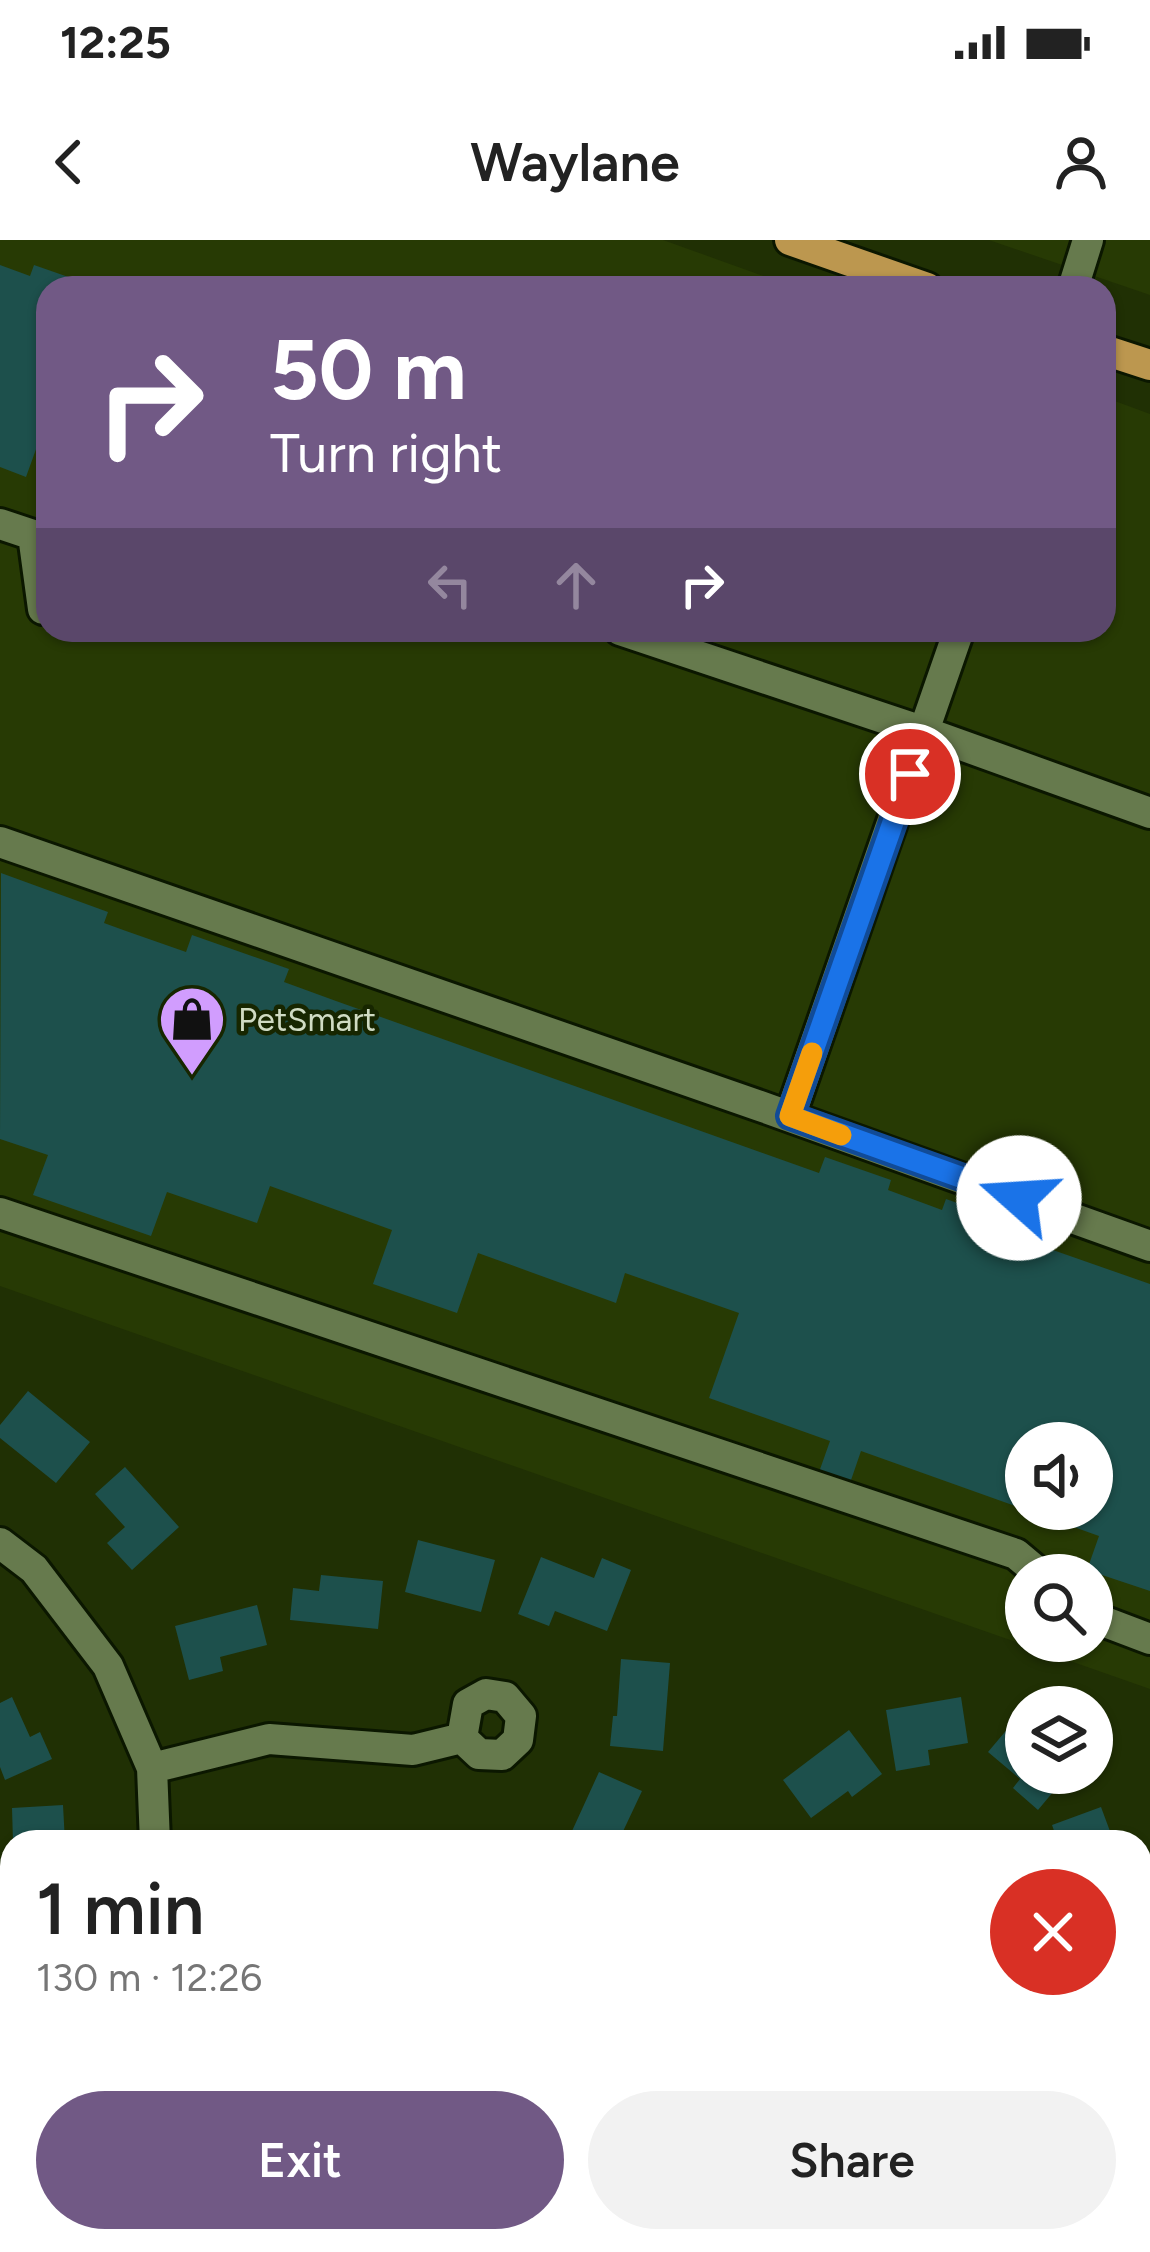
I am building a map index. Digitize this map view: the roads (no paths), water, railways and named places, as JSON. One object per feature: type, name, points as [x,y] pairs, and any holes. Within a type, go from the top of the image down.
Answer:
[{"type":"main road","points":[[790,240],[893,276]]},
{"type":"main road","points":[[1116,354],[1150,365]]},
{"type":"street","points":[[1076,276],[1088,240]]},
{"type":"street","points":[[0,524],[36,535]]},
{"type":"street","points":[[656,642],[1150,813]]},
{"type":"street","points":[[790,1116],[954,642]]},
{"type":"street","points":[[0,842],[1150,1246]]},
{"type":"street","points":[[0,1213],[1016,1554]]},
{"type":"street","points":[[0,1543],[34,1569],[108,1666],[152,1768],[155,1830]]},
{"type":"street","points":[[1113,1624],[1150,1639]]},
{"type":"street","points":[[152,1768],[269,1739],[413,1750],[462,1738]]},
{"type":"place","name":"PetSmart","points":[[192,1078]]}]
